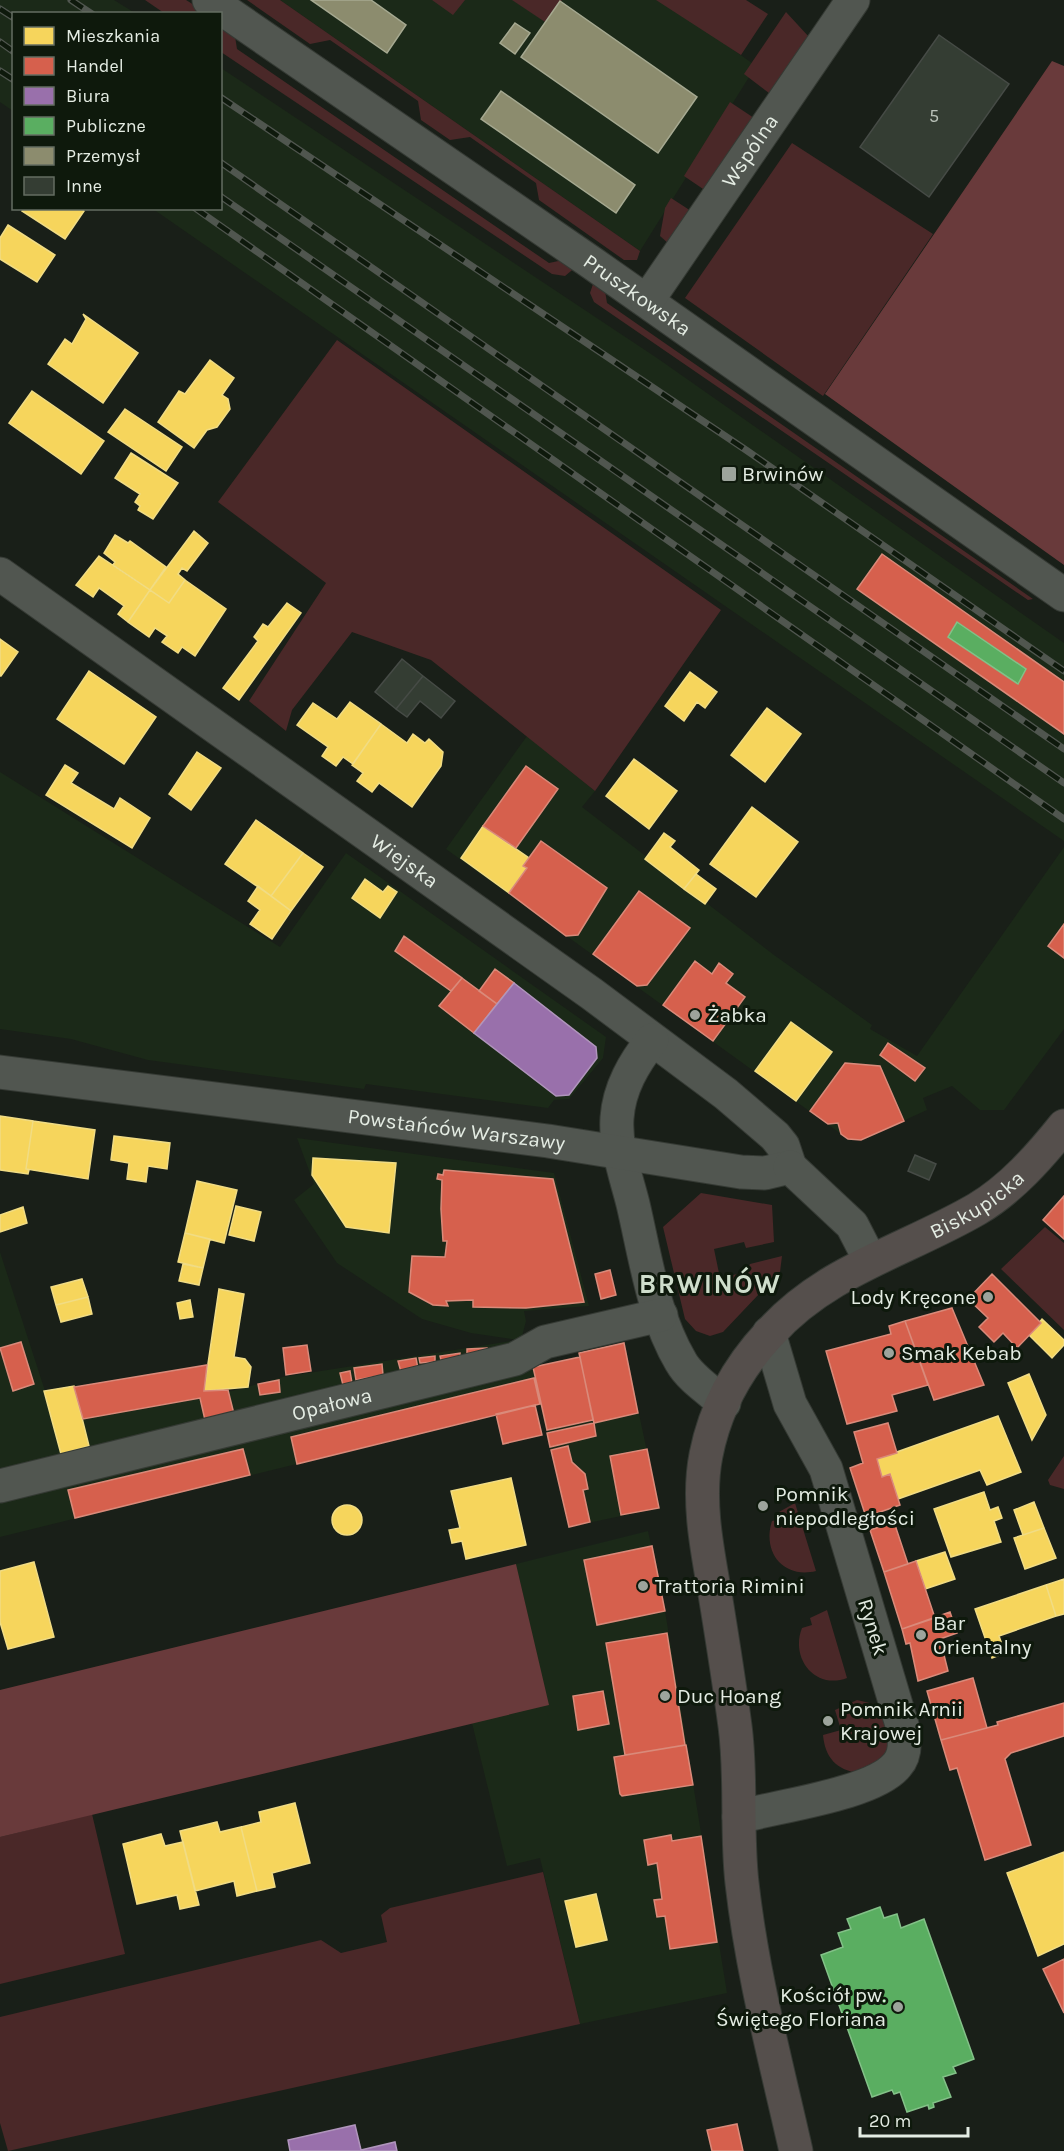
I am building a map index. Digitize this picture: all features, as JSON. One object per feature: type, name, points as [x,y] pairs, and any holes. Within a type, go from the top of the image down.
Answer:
[{"type":"main road","name":"Biskupicka","points":[[870,1260],[980,1208],[1016,1178],[1064,1125]]},
{"type":"main road","points":[[796,2151],[751,1940],[741,1877],[736,1730],[709,1560],[703,1500],[706,1456],[724,1402],[742,1367],[769,1333],[820,1290],[870,1260]]},
{"type":"street","name":"Pruszkowska","points":[[209,0],[647,301],[1064,595]]},
{"type":"street","name":"Wspólna","points":[[647,301],[853,0]]},
{"type":"street","name":"Wiejska","points":[[0,574],[592,994],[766,1127],[783,1146],[790,1167]]},
{"type":"street","points":[[652,1040],[633,1066],[620,1097],[617,1118],[620,1152],[661,1315],[681,1363],[724,1402]]},
{"type":"street","name":"Powstańców Warszawy","points":[[0,1072],[620,1152],[741,1172],[765,1173],[790,1167]]},
{"type":"street","points":[[790,1167],[852,1225],[870,1260]]},
{"type":"street","name":"Opałowa","points":[[0,1486],[515,1359],[544,1342],[661,1315]]},
{"type":"street","name":"Rynek","points":[[739,1817],[819,1799],[877,1780],[899,1763],[904,1749],[902,1725],[826,1469],[790,1404],[769,1333]]},
{"type":"shaded area","points":[[0,0],[114,0],[133,12],[12,12],[12,110],[0,102]]},
{"type":"shaded area","points":[[145,0],[186,0],[205,12],[163,12]]},
{"type":"shaded area","points":[[247,0],[280,0],[640,251],[637,260],[624,260],[539,200],[536,183],[470,137],[450,140],[421,120],[418,101],[330,40],[310,44]]},
{"type":"shaded area","points":[[280,0],[664,0],[756,66],[640,251]]},
{"type":"shaded area","points":[[432,0],[465,0],[453,15]]},
{"type":"shaded area","points":[[512,0],[562,0],[545,22]]},
{"type":"shaded area","points":[[656,0],[746,0],[768,14],[741,55]]},
{"type":"shaded area","points":[[786,12],[809,37],[772,93],[769,93],[744,74]]},
{"type":"shaded area","points":[[222,23],[234,30],[237,49],[549,263],[568,259],[577,266],[565,276],[552,274],[222,53]]},
{"type":"shaded area","points":[[1052,61],[1064,66],[1064,565],[825,394]]},
{"type":"shaded area","points":[[222,69],[657,358],[1064,643],[1064,841],[154,210],[222,210]]},
{"type":"shaded area","points":[[730,102],[754,118],[706,191],[684,176]]},
{"type":"shaded area","points":[[792,143],[933,234],[823,396],[685,298]]},
{"type":"shaded area","points":[[671,198],[688,209],[690,213],[669,244],[660,236],[665,208]]},
{"type":"shaded area","points":[[595,278],[604,284],[607,303],[1033,599],[1028,600],[594,302],[590,293]]},
{"type":"shaded area","points":[[337,340],[721,610],[595,791],[431,660],[352,632],[292,710],[286,731],[249,701],[326,583],[218,502]]},
{"type":"shaded area","points":[[527,736],[595,791],[582,807],[774,955],[872,1025],[870,1029],[917,1056],[1064,847],[1064,1029],[1004,1110],[980,1110],[952,1086],[923,1098],[927,1110],[861,1140],[848,1139],[446,849]]},
{"type":"shaded area","points":[[0,772],[280,947],[346,853],[606,1037],[603,1058],[569,1099],[554,1100],[548,1108],[366,1084],[364,1089],[148,1060],[71,1039],[0,1029]]},
{"type":"shaded area","points":[[297,1138],[554,1173],[589,1306],[524,1311],[526,1321],[521,1340],[533,1367],[579,1357],[579,1353],[624,1343],[659,1508],[569,1527],[540,1404],[0,1537],[0,1252],[46,1394],[200,1366],[203,1392],[232,1391],[283,1377],[518,1340],[471,1333],[422,1319],[337,1263],[294,1200],[314,1184]]},
{"type":"shaded area","points":[[701,1193],[772,1205],[774,1242],[746,1248],[744,1242],[714,1249],[720,1278],[746,1272],[750,1264],[782,1256],[780,1272],[723,1332],[710,1336],[696,1331],[685,1319],[663,1227]]},
{"type":"shaded area","points":[[1045,1227],[1064,1243],[1064,1330],[1001,1269]]},
{"type":"shaded area","points":[[1064,1456],[1064,1489],[1050,1485],[1048,1480]]},
{"type":"shaded area","points":[[795,1503],[816,1571],[794,1571],[778,1561],[773,1553],[770,1543],[772,1521],[781,1519],[779,1512]]},
{"type":"shaded area","points":[[648,1531],[665,1611],[727,1993],[580,2024],[540,1858],[507,1866],[472,1723],[548,1704],[516,1564]]},
{"type":"shaded area","points":[[516,1564],[549,1705],[0,1837],[0,1690]]},
{"type":"shaded area","points":[[827,1610],[847,1678],[835,1681],[816,1675],[808,1669],[799,1650],[802,1628],[812,1625],[810,1618]]},
{"type":"shaded area","points":[[857,1700],[874,1704],[887,1715],[890,1755],[859,1773],[844,1769],[833,1761],[826,1750],[823,1735],[841,1730],[835,1710]]},
{"type":"shaded area","points":[[92,1814],[125,1954],[0,1984],[0,1837]]},
{"type":"shaded area","points":[[543,1872],[580,2024],[8,2151],[0,2123],[0,2017],[321,1940],[341,1953],[387,1942],[381,1915],[390,1908]]},
{"type":"building: Mieszkania","points":[[83,210],[84,211],[65,239],[22,211]]},
{"type":"building: Mieszkania","points":[[8,225],[55,255],[37,282],[0,259],[0,238]]},
{"type":"building: Mieszkania","points":[[83,314],[138,353],[103,403],[48,364],[65,339],[72,344],[86,319]]},
{"type":"building: Mieszkania","points":[[210,360],[234,378],[222,395],[228,399],[230,409],[217,427],[207,430],[194,448],[158,422],[179,391],[185,394]]},
{"type":"building: Mieszkania","points":[[32,391],[104,441],[81,474],[9,423]]},
{"type":"building: Mieszkania","points":[[125,409],[182,447],[166,471],[108,432]]},
{"type":"building: Mieszkania","points":[[131,453],[178,483],[153,519],[138,510],[140,506],[135,502],[140,494],[115,478]]},
{"type":"building: Mieszkania","points":[[194,531],[208,543],[187,571],[182,568],[178,574],[185,580],[169,603],[150,590]]},
{"type":"building: Mieszkania","points":[[115,535],[128,543],[130,541],[166,567],[150,590],[113,565],[115,562],[104,553]]},
{"type":"building: Mieszkania","points":[[99,556],[150,590],[128,622],[118,614],[124,606],[99,588],[93,597],[76,585]]},
{"type":"building: Mieszkania","points":[[185,580],[226,609],[195,656],[182,647],[178,653],[162,642],[167,636],[155,628],[149,637],[128,622],[150,590],[169,603]]},
{"type":"building: Mieszkania","points":[[287,603],[301,613],[239,700],[223,688],[258,641],[254,637],[263,624],[268,627]]},
{"type":"building: Mieszkania","points":[[0,639],[18,652],[1,676],[0,676]]},
{"type":"building: Mieszkania","points":[[89,671],[156,717],[124,764],[57,719]]},
{"type":"building: Mieszkania","points":[[690,672],[717,692],[705,708],[697,702],[684,721],[665,706]]},
{"type":"building: Mieszkania","points":[[350,702],[381,724],[353,764],[343,757],[336,766],[322,756],[328,747],[297,725],[313,703],[337,719]]},
{"type":"building: Mieszkania","points":[[767,708],[801,734],[765,782],[731,755]]},
{"type":"building: Mieszkania","points":[[381,724],[407,743],[413,734],[425,743],[429,739],[443,752],[441,766],[412,807],[379,783],[372,792],[357,781],[363,773],[352,765]]},
{"type":"building: Mieszkania","points":[[197,752],[221,768],[191,810],[169,794]]},
{"type":"building: Mieszkania","points":[[634,759],[677,791],[649,829],[606,796]]},
{"type":"building: Mieszkania","points":[[65,765],[78,773],[71,783],[114,809],[120,798],[150,818],[132,848],[46,795]]},
{"type":"building: Mieszkania","points":[[752,807],[798,842],[756,897],[710,864]]},
{"type":"building: Mieszkania","points":[[256,820],[303,853],[271,896],[225,864]]},
{"type":"building: Mieszkania","points":[[483,826],[529,858],[523,866],[527,868],[509,893],[461,858]]},
{"type":"building: Mieszkania","points":[[664,833],[675,841],[670,847],[699,870],[684,889],[645,859]]},
{"type":"building: Mieszkania","points":[[303,853],[323,867],[291,911],[271,896]]},
{"type":"building: Mieszkania","points":[[696,874],[716,889],[705,904],[684,889]]},
{"type":"building: Mieszkania","points":[[365,879],[383,892],[388,886],[397,892],[380,918],[352,898]]},
{"type":"building: Mieszkania","points":[[258,886],[291,911],[272,939],[250,924],[260,910],[248,901]]},
{"type":"building: Mieszkania","points":[[791,1022],[832,1052],[796,1101],[755,1071]]},
{"type":"building: Mieszkania","points":[[0,1116],[33,1121],[26,1169],[29,1170],[28,1174],[0,1170]]},
{"type":"building: Mieszkania","points":[[33,1121],[95,1130],[88,1179],[26,1169]]},
{"type":"building: Mieszkania","points":[[114,1136],[170,1143],[167,1169],[148,1166],[146,1182],[127,1179],[129,1163],[111,1160]]},
{"type":"building: Mieszkania","points":[[313,1158],[396,1163],[389,1233],[346,1227],[312,1175]]},
{"type":"building: Mieszkania","points":[[197,1181],[237,1190],[224,1243],[185,1233]]},
{"type":"building: Mieszkania","points":[[236,1206],[261,1212],[254,1241],[229,1235]]},
{"type":"building: Mieszkania","points":[[23,1207],[27,1223],[0,1232],[0,1215]]},
{"type":"building: Mieszkania","points":[[185,1233],[210,1239],[203,1268],[178,1262]]},
{"type":"building: Mieszkania","points":[[183,1264],[203,1268],[199,1285],[179,1281]]},
{"type":"building: Mieszkania","points":[[82,1279],[88,1297],[56,1305],[51,1287]]},
{"type":"building: Mieszkania","points":[[219,1289],[244,1294],[234,1357],[245,1359],[251,1367],[248,1387],[204,1391]]},
{"type":"building: Mieszkania","points":[[88,1297],[92,1314],[61,1322],[56,1305]]},
{"type":"building: Mieszkania","points":[[190,1300],[193,1317],[180,1319],[177,1303]]},
{"type":"building: Mieszkania","points":[[1042,1319],[1064,1340],[1064,1345],[1052,1358],[1029,1335]]},
{"type":"building: Mieszkania","points":[[1029,1374],[1046,1415],[1032,1440],[1008,1383]]},
{"type":"building: Mieszkania","points":[[74,1386],[89,1446],[61,1454],[44,1391]]},
{"type":"building: Mieszkania","points":[[998,1416],[1021,1472],[987,1485],[980,1470],[898,1499],[890,1474],[882,1477],[877,1459]]},
{"type":"building: Mieszkania","points":[[511,1478],[526,1545],[466,1559],[462,1541],[452,1543],[449,1530],[460,1528],[451,1491]]},
{"type":"building: Mieszkania","points":[[984,1492],[990,1510],[998,1507],[1002,1518],[994,1521],[1001,1542],[951,1557],[934,1509]]},
{"type":"building: Mieszkania","points":[[1034,1502],[1044,1528],[1023,1535],[1014,1510]]},
{"type":"building: Mieszkania","points":[[347,1505],[358,1509],[362,1520],[358,1531],[347,1535],[336,1531],[332,1520],[336,1509]]},
{"type":"building: Mieszkania","points":[[1044,1528],[1056,1558],[1025,1569],[1014,1538]]},
{"type":"building: Mieszkania","points":[[945,1552],[955,1579],[925,1589],[916,1561]]},
{"type":"building: Mieszkania","points":[[34,1562],[54,1637],[8,1649],[0,1622],[0,1571]]},
{"type":"building: Mieszkania","points":[[1064,1579],[1064,1614],[1056,1616],[1046,1585]]},
{"type":"building: Mieszkania","points":[[1046,1585],[1056,1616],[999,1636],[1005,1653],[992,1658],[975,1609]]},
{"type":"building: Mieszkania","points":[[295,1803],[310,1863],[272,1873],[275,1887],[257,1891],[241,1827],[261,1822],[259,1812]]},
{"type":"building: Mieszkania","points":[[217,1822],[220,1832],[241,1827],[257,1891],[237,1896],[234,1881],[195,1891],[180,1831]]},
{"type":"building: Mieszkania","points":[[161,1834],[165,1846],[183,1842],[199,1905],[180,1909],[177,1895],[137,1904],[123,1844]]},
{"type":"building: Mieszkania","points":[[1064,1852],[1064,1944],[1038,1956],[1007,1873]]},
{"type":"building: Mieszkania","points":[[596,1894],[607,1940],[576,1947],[565,1901]]},
{"type":"building: Handel","points":[[882,554],[1064,682],[1064,734],[857,589]]},
{"type":"building: Handel","points":[[526,766],[558,789],[516,848],[483,826]]},
{"type":"building: Handel","points":[[541,841],[607,888],[578,935],[566,936],[509,893],[527,868],[523,866]]},
{"type":"building: Handel","points":[[639,891],[690,928],[647,985],[637,986],[593,954]]},
{"type":"building: Handel","points":[[1064,924],[1064,958],[1048,946]]},
{"type":"building: Handel","points":[[404,936],[462,978],[451,991],[395,951]]},
{"type":"building: Handel","points":[[695,961],[712,974],[719,963],[733,974],[726,983],[745,997],[713,1041],[663,1005]]},
{"type":"building: Handel","points":[[495,969],[514,983],[497,1004],[479,991]]},
{"type":"building: Handel","points":[[462,978],[497,1004],[474,1033],[439,1006]]},
{"type":"building: Handel","points":[[888,1043],[925,1068],[915,1081],[880,1055]]},
{"type":"building: Handel","points":[[845,1063],[880,1066],[904,1121],[861,1140],[848,1139],[841,1134],[838,1123],[828,1124],[810,1111]]},
{"type":"building: Handel","points":[[444,1170],[553,1179],[584,1302],[526,1308],[473,1307],[473,1300],[446,1301],[448,1306],[433,1305],[409,1292],[412,1256],[445,1257],[447,1241],[443,1241],[442,1180],[437,1179],[438,1174],[443,1175]]},
{"type":"building: Handel","points":[[1064,1196],[1064,1239],[1043,1220]]},
{"type":"building: Handel","points":[[610,1270],[616,1295],[601,1299],[595,1274]]},
{"type":"building: Handel","points":[[992,1274],[1041,1323],[1017,1348],[1003,1333],[994,1342],[979,1327],[988,1318],[968,1299]]},
{"type":"building: Handel","points":[[952,1308],[984,1385],[934,1400],[905,1321]]},
{"type":"building: Handel","points":[[905,1321],[928,1385],[892,1395],[897,1411],[847,1424],[826,1351],[891,1334],[889,1326]]},
{"type":"building: Handel","points":[[21,1342],[34,1384],[13,1391],[0,1348]]},
{"type":"building: Handel","points":[[624,1343],[638,1413],[594,1423],[579,1353]]},
{"type":"building: Handel","points":[[307,1345],[311,1371],[286,1375],[283,1348]]},
{"type":"building: Handel","points":[[487,1348],[487,1354],[467,1359],[467,1349]]},
{"type":"building: Handel","points":[[460,1353],[460,1360],[442,1364],[440,1356]]},
{"type":"building: Handel","points":[[435,1356],[435,1362],[420,1363],[419,1358]]},
{"type":"building: Handel","points":[[580,1357],[593,1420],[547,1430],[533,1367]]},
{"type":"building: Handel","points":[[416,1358],[418,1369],[401,1372],[398,1361]]},
{"type":"building: Handel","points":[[382,1364],[383,1375],[356,1380],[354,1368]]},
{"type":"building: Handel","points":[[207,1365],[204,1391],[228,1390],[234,1414],[205,1420],[200,1398],[83,1419],[74,1387]]},
{"type":"building: Handel","points":[[350,1371],[352,1383],[343,1385],[340,1373]]},
{"type":"building: Handel","points":[[534,1378],[540,1404],[297,1464],[291,1437]]},
{"type":"building: Handel","points":[[279,1380],[280,1392],[260,1395],[258,1384]]},
{"type":"building: Handel","points":[[535,1405],[542,1435],[503,1444],[496,1414]]},
{"type":"building: Handel","points":[[594,1423],[596,1436],[550,1447],[547,1433]]},
{"type":"building: Handel","points":[[888,1423],[897,1453],[877,1459],[882,1477],[890,1474],[900,1505],[866,1517],[850,1468],[863,1463],[854,1432]]},
{"type":"building: Handel","points":[[568,1446],[572,1462],[585,1474],[588,1489],[583,1490],[590,1522],[569,1527],[551,1450]]},
{"type":"building: Handel","points":[[243,1449],[250,1475],[75,1518],[68,1490]]},
{"type":"building: Handel","points":[[647,1449],[659,1508],[621,1515],[610,1456]]},
{"type":"building: Handel","points":[[894,1522],[908,1564],[884,1572],[870,1530]]},
{"type":"building: Handel","points":[[652,1546],[665,1611],[597,1625],[584,1560]]},
{"type":"building: Handel","points":[[916,1561],[935,1618],[902,1629],[884,1572]]},
{"type":"building: Handel","points":[[950,1612],[957,1633],[940,1639],[948,1671],[918,1681],[910,1643],[906,1644],[902,1629]]},
{"type":"building: Handel","points":[[667,1633],[685,1745],[625,1755],[606,1643]]},
{"type":"building: Handel","points":[[973,1678],[987,1728],[941,1740],[927,1691]]},
{"type":"building: Handel","points":[[603,1691],[609,1724],[578,1730],[573,1696]]},
{"type":"building: Handel","points":[[1064,1703],[1064,1736],[1011,1753],[1005,1759],[1031,1845],[985,1860],[957,1768],[950,1770],[941,1740],[998,1725],[997,1722]]},
{"type":"building: Handel","points":[[686,1745],[693,1785],[622,1796],[620,1794],[614,1757]]},
{"type":"building: Handel","points":[[671,1835],[672,1841],[701,1836],[717,1942],[670,1949],[665,1916],[657,1917],[654,1900],[662,1899],[657,1863],[648,1865],[644,1840]]},
{"type":"building: Handel","points":[[1064,1959],[1064,2013],[1043,1969]]},
{"type":"building: Handel","points":[[737,2124],[743,2151],[712,2151],[707,2130]]},
{"type":"building: Biura","points":[[514,983],[596,1047],[597,1058],[569,1095],[556,1096],[474,1033]]},
{"type":"building: Biura","points":[[355,2125],[361,2150],[395,2142],[397,2151],[290,2151],[288,2140]]},
{"type":"building: Publiczne","points":[[957,622],[1026,669],[1018,684],[948,637]]},
{"type":"building: Publiczne","name":"Kościół pw. Świętego Floriana","points":[[880,1907],[884,1918],[897,1914],[901,1928],[924,1919],[974,2059],[953,2067],[956,2073],[943,2077],[951,2097],[933,2103],[934,2107],[929,2109],[928,2105],[907,2112],[900,2092],[894,2094],[892,2090],[872,2097],[821,1955],[843,1947],[838,1933],[851,1929],[847,1919]]},
{"type":"building: Przemysł","points":[[311,0],[371,0],[406,25],[387,53]]},
{"type":"building: Przemysł","points":[[560,1],[697,97],[658,153],[521,57]]},
{"type":"building: Przemysł","points":[[515,23],[530,33],[515,54],[500,43]]},
{"type":"building: Przemysł","points":[[501,91],[635,185],[616,213],[481,119]]},
{"type":"building: Inne","points":[[939,35],[1009,84],[929,197],[860,147]]},
{"type":"building: Inne","points":[[402,659],[423,676],[396,709],[375,692]]},
{"type":"building: Inne","points":[[423,676],[455,701],[441,718],[420,701],[407,717],[396,709]]},
{"type":"building: Inne","points":[[915,1155],[936,1164],[929,1180],[908,1171]]},
{"type":"railway","points":[[71,0],[89,12]]},
{"type":"railway","points":[[0,9],[12,17]]},
{"type":"railway","points":[[0,42],[12,51]]},
{"type":"railway","points":[[0,71],[12,79]]},
{"type":"railway","points":[[222,98],[746,450],[1064,671]]},
{"type":"railway","points":[[222,163],[1064,749]]},
{"type":"railway","points":[[222,197],[1064,783]]},
{"type":"railway","points":[[198,210],[1064,819]]},
{"type":"place","name":"Brwinów","points":[[729,474]]},
{"type":"place","name":"Żabka","points":[[695,1015]]},
{"type":"place","name":"Lody Kręcone","points":[[988,1297]]},
{"type":"place","name":"Smak Kebab","points":[[889,1353]]},
{"type":"place","name":"Pomnik niepodległości","points":[[763,1506]]},
{"type":"place","name":"Trattoria Rimini","points":[[643,1586]]},
{"type":"place","name":"Bar Orientalny","points":[[921,1635]]},
{"type":"place","name":"Duc Hoang","points":[[665,1696]]},
{"type":"place","name":"Pomnik Arnii Krajowej","points":[[828,1721]]},
{"type":"place","name":"Kościół pw. Świętego Floriana","points":[[898,2007]]},
{"type":"district","name":"BRWINÓW","points":[[710,1284]]}]
